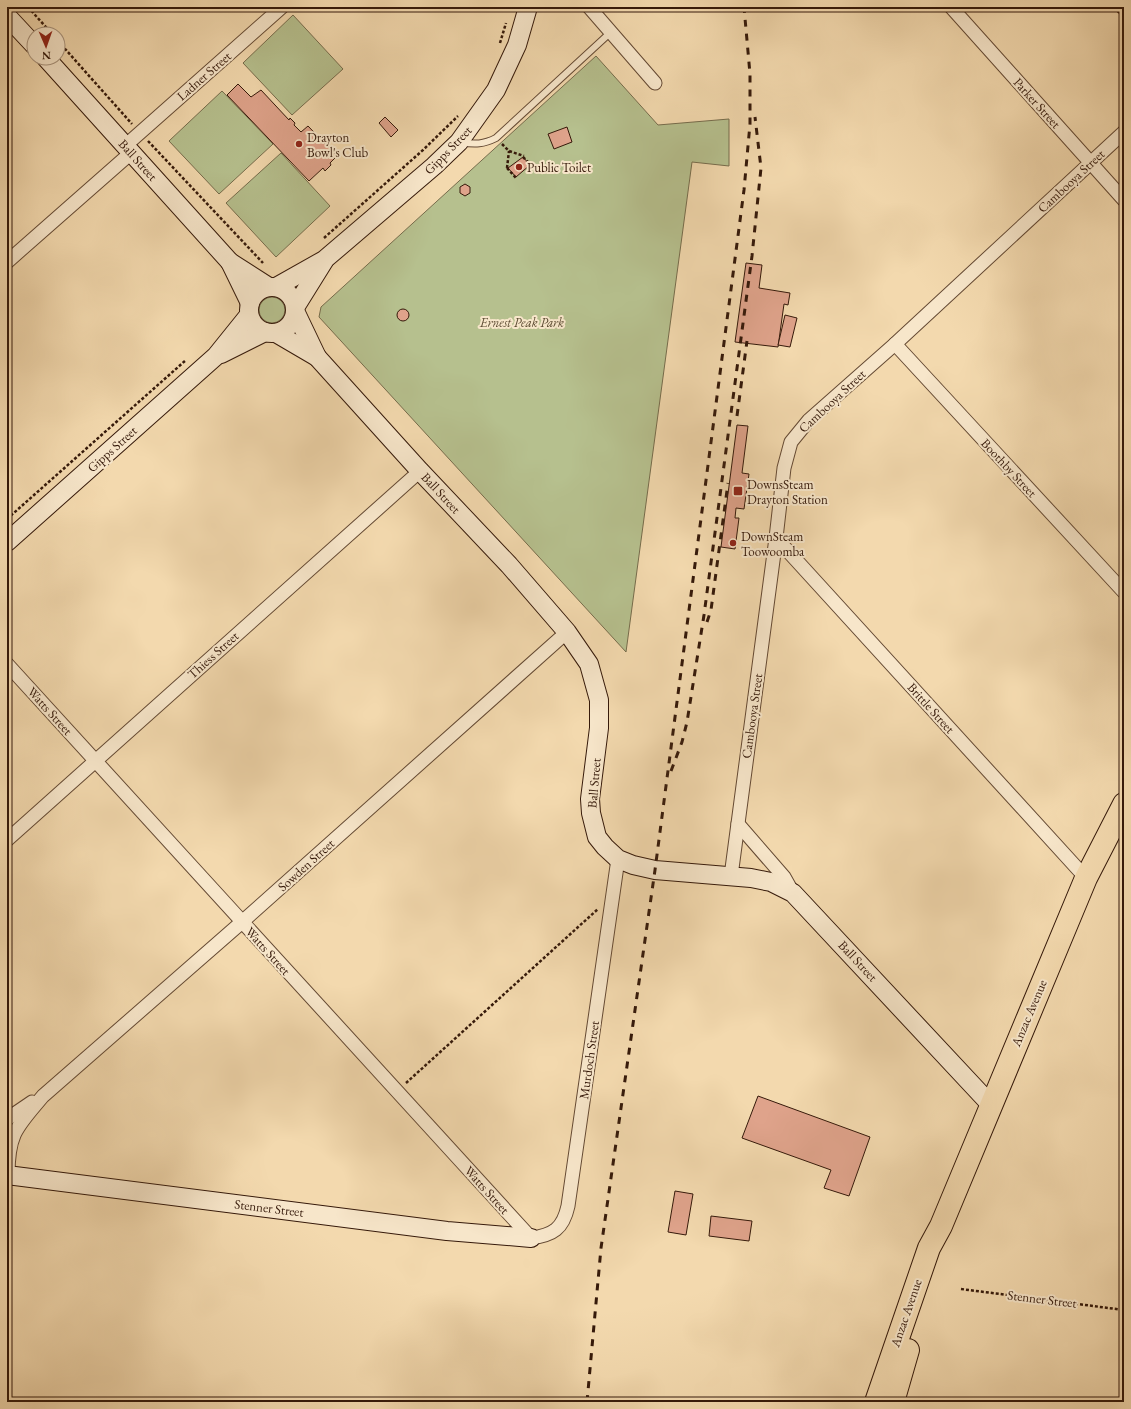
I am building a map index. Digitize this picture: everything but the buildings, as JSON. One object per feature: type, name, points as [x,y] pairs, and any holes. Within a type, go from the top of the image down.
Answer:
[{"type":"highway","name":"Anzac Avenue","points":[[876,1402],[929,1248],[941,1226],[1086,878],[1124,804]]},
{"type":"highway","name":"Anzac Avenue","points":[[893,1402],[937,1252],[941,1226]]},
{"type":"main road","name":"Gipps Street","points":[[272,287],[324,260],[434,166],[459,142],[496,90],[517,45],[528,7]]},
{"type":"main road","points":[[7,16],[26,36]]},
{"type":"main road","name":"Ball Street","points":[[53,66],[230,262],[272,287]]},
{"type":"main road","name":"Gipps Street","points":[[296,310],[324,260]]},
{"type":"main road","name":"Ball Street","points":[[230,262],[250,309]]},
{"type":"main road","points":[[272,287],[289,293],[296,310],[289,326],[271,332],[255,325],[250,309],[257,292],[272,287]]},
{"type":"main road","name":"Gipps Street","points":[[7,542],[216,356],[250,309]]},
{"type":"main road","name":"Ball Street","points":[[296,310],[317,357],[420,471],[509,565],[567,632],[589,664],[597,687],[599,700],[599,728],[590,799],[591,813],[597,837],[618,860],[633,865],[655,870],[731,876],[771,882],[793,894],[991,1105]]},
{"type":"main road","name":"Gipps Street","points":[[216,356],[271,332]]},
{"type":"main road","name":"Ball Street","points":[[271,332],[317,357]]},
{"type":"main road","name":"Stenner Street","points":[[7,1175],[447,1231],[531,1238]]},
{"type":"street","name":"Ladner Street","points":[[7,262],[128,149],[140,132],[282,7]]},
{"type":"street","points":[[589,7],[655,83]]},
{"type":"street","name":"Parker Street","points":[[951,7],[1124,200]]},
{"type":"street","name":"Cambooya Street","points":[[731,876],[784,468],[791,442],[809,420],[895,344],[1124,132]]},
{"type":"street","name":"Boothby Street","points":[[895,344],[1124,592]]},
{"type":"street","name":"Thiess Street","points":[[7,840],[420,471]]},
{"type":"street","name":"Brittle Street","points":[[776,538],[1086,878]]},
{"type":"street","name":"Sowden Street","points":[[7,1175],[8,1152],[12,1136],[22,1120],[43,1096],[242,922],[567,632]]},
{"type":"street","name":"Watts Street","points":[[7,664],[531,1238]]},
{"type":"street","points":[[738,824],[784,877],[793,894]]},
{"type":"street","name":"Murdoch Street","points":[[531,1238],[552,1232],[563,1222],[566,1217],[618,860]]},
{"type":"street","name":"Sowden Street","points":[[7,1119],[43,1096]]},
{"type":"lane","points":[[459,142],[472,145],[486,143],[496,138],[610,32]]},
{"type":"path","points":[[28,7],[45,26]]},
{"type":"path","points":[[1114,7],[1124,18]]},
{"type":"path","points":[[499,47],[507,20]]},
{"type":"path","points":[[66,50],[140,132],[263,263]]},
{"type":"path","points":[[319,243],[423,150],[461,112]]},
{"type":"path","points":[[496,138],[508,151],[523,157],[531,165]]},
{"type":"path","points":[[508,151],[507,168],[516,178]]},
{"type":"path","points":[[7,519],[187,359]]},
{"type":"path","points":[[397,1092],[613,895]]},
{"type":"path","name":"Stenner Street","points":[[961,1289],[1124,1310]]},
{"type":"green space","points":[[293,15],[343,69],[292,115],[243,63]]},
{"type":"green space","name":"Ernest Peak Park","points":[[596,56],[658,125],[729,119],[729,166],[692,162],[626,652],[319,317],[321,307]]},
{"type":"green space","points":[[222,91],[273,144],[219,194],[169,141]]},
{"type":"green space","points":[[281,153],[330,206],[276,257],[226,203]]},
{"type":"green space","points":[[272,297],[281,301],[285,310],[281,319],[272,323],[263,319],[259,310],[263,301]]},
{"type":"railway","points":[[587,1402],[601,1248],[655,870],[744,190],[750,124],[750,74],[744,7]]},
{"type":"railway","points":[[671,771],[682,742],[687,722],[704,615],[752,256],[761,168],[755,117]]},
{"type":"railway","points":[[737,416],[747,341]]},
{"type":"railway","points":[[707,622],[711,610],[728,483]]},
{"type":"place","name":"Drayton Bowl's Club","points":[[299,144]]},
{"type":"place","name":"Public Toilet","points":[[519,167]]},
{"type":"place","name":"DownsSteam Drayton Station","points":[[738,491]]},
{"type":"place","name":"DownSteam Toowoomba","points":[[733,543]]}]
